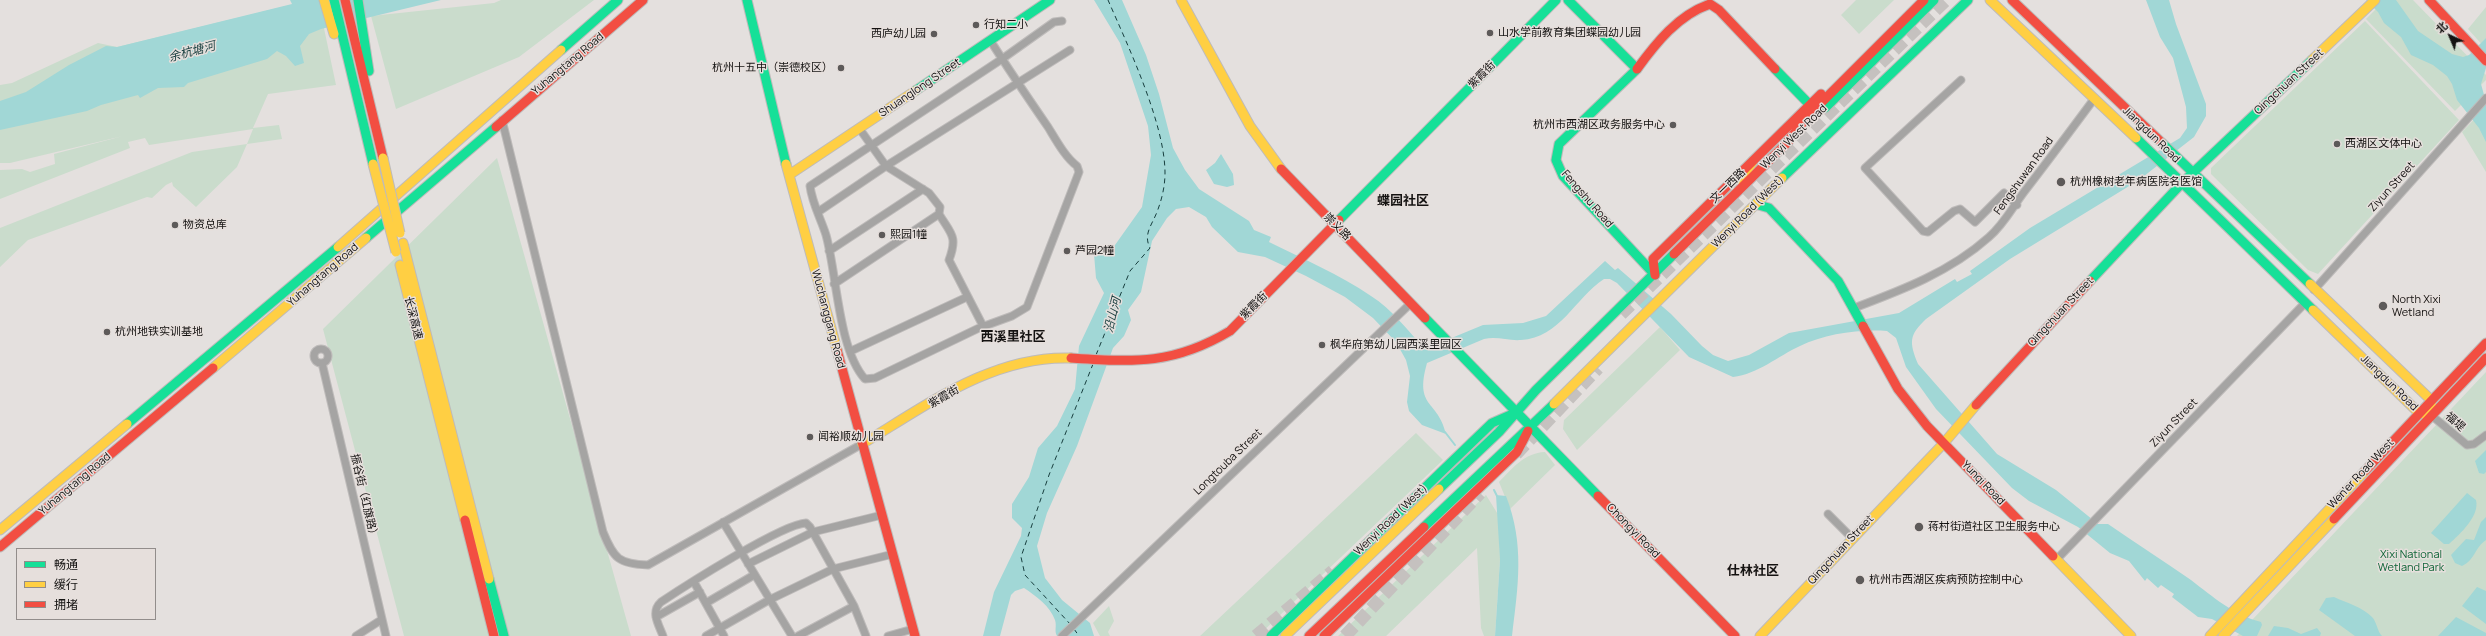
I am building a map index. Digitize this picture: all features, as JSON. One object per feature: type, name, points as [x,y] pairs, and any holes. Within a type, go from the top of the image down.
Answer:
[{"type":"main road","points":[[324,0],[369,144]]},
{"type":"main road","name":"长深高速","points":[[334,0],[373,164],[494,636]]},
{"type":"main road","name":"长深高速","points":[[345,0],[403,243],[504,636]]},
{"type":"main road","points":[[358,0],[379,144]]},
{"type":"main road","name":"Yuhangtang Road","points":[[0,530],[308,273],[618,0]]},
{"type":"main road","name":"Yuhangtang Road","points":[[0,547],[293,302],[502,120],[643,0]]},
{"type":"main road","name":"Wuchanggang Road","points":[[747,0],[789,175],[914,633]]},
{"type":"main road","name":"Shuanglong Street","points":[[789,175],[1050,0]]},
{"type":"main road","name":"崇义路","points":[[1181,0],[1250,126],[1267,152],[1302,193],[1335,224],[1410,304],[1530,426]]},
{"type":"main road","name":"紫霞街","points":[[862,444],[970,382],[999,368],[1025,360],[1070,358],[1127,362],[1163,359],[1186,354],[1208,345],[1230,331],[1556,0]]},
{"type":"main road","points":[[1568,0],[1637,69]]},
{"type":"main road","name":"文一西路","points":[[1655,275],[1653,259],[1917,0]]},
{"type":"main road","points":[[1782,148],[1810,114],[1924,0]]},
{"type":"main road","name":"Wenyi West Road","points":[[1655,275],[1782,148],[1934,0]]},
{"type":"main road","name":"Wenyi Road (West)","points":[[1309,636],[1644,316],[1755,204],[1968,0]]},
{"type":"main road","name":"Jiangdun Road","points":[[1990,0],[2306,302],[2418,413],[2432,415],[2431,400],[2161,145],[2012,0]]},
{"type":"main road","name":"Qingchuan Street","points":[[1760,636],[1944,443],[1966,416],[2182,183],[2375,0]]},
{"type":"main road","points":[[2429,0],[2486,61]]},
{"type":"main road","name":"Fengshu Road","points":[[1655,275],[1563,176],[1556,160],[1559,144],[1637,69],[1649,52],[1692,10],[1710,4],[1719,10],[1810,105]]},
{"type":"main road","points":[[1724,206],[1730,193],[1750,170],[1753,161]]},
{"type":"main road","points":[[1767,193],[1769,208]]},
{"type":"main road","points":[[1755,204],[1769,208],[1818,257],[1838,281],[1854,308]]},
{"type":"main road","name":"Wenyi Road (West)","points":[[1285,636],[1499,432],[1516,412],[1655,275]]},
{"type":"main road","name":"Yunqi Road","points":[[1854,308],[1898,389],[1927,426],[2131,636]]},
{"type":"main road","name":"Wen'er Road West","points":[[2210,636],[2418,413],[2486,343]]},
{"type":"main road","name":"Wen'er Road West","points":[[2224,635],[2486,358]]},
{"type":"main road","name":"Wenyi Road (West)","points":[[1271,636],[1492,423],[1516,412]]},
{"type":"main road","name":"Wenyi Road (West)","points":[[1324,636],[1517,452],[1530,426]]},
{"type":"main road","name":"Chongyi Road","points":[[1530,426],[1735,636]]},
{"type":"street","points":[[990,40],[1002,59],[1053,135],[1077,166],[1078,172],[1027,308],[1012,316],[983,326],[875,378],[865,379],[858,371],[851,351],[836,297],[828,251],[810,186],[870,144],[1002,59],[1054,22],[1062,21]]},
{"type":"street","points":[[818,212],[886,166],[1070,50]]},
{"type":"street","points":[[1961,80],[1865,168],[1923,231],[1928,232],[1954,211],[1960,209],[1975,222],[2004,193],[2017,205]]},
{"type":"street","name":"Ziyun Street","points":[[2314,290],[2486,98]]},
{"type":"street","name":"Fengshuwan Road","points":[[1854,308],[1924,280],[1964,256],[1989,238],[2008,217],[2094,99]]},
{"type":"street","points":[[502,120],[603,532],[608,545],[616,557],[628,564],[648,565],[862,444]]},
{"type":"street","points":[[859,128],[886,166],[923,188],[940,207],[939,214],[954,238],[955,245],[949,260],[983,326]]},
{"type":"street","points":[[828,251],[923,188]]},
{"type":"street","points":[[834,284],[939,214]]},
{"type":"street","points":[[823,302],[836,297]]},
{"type":"street","points":[[851,351],[967,297]]},
{"type":"street","name":"Ziyun Street","points":[[2057,559],[2306,302]]},
{"type":"street","name":"Longtouba Street","points":[[1062,636],[1410,304]]},
{"type":"street","name":"振谷街（红旗路）","points":[[322,363],[381,620],[386,636]]},
{"type":"street","name":"福堤","points":[[2432,415],[2467,445],[2474,444],[2486,436]]},
{"type":"street","points":[[1828,514],[1852,538]]},
{"type":"street","points":[[748,564],[813,532],[882,515]]},
{"type":"street","points":[[723,522],[769,600],[788,626],[792,636]]},
{"type":"street","points":[[663,636],[656,617],[656,606],[661,602],[741,553],[799,524],[806,523],[813,532],[854,606],[866,636]]},
{"type":"street","points":[[706,636],[769,600],[833,569],[893,554]]},
{"type":"street","points":[[706,603],[754,575]]},
{"type":"street","points":[[694,582],[724,636]]},
{"type":"street","points":[[656,617],[700,592]]},
{"type":"street","points":[[798,636],[854,606]]},
{"type":"street","points":[[356,636],[381,620]]},
{"type":"street","points":[[888,636],[914,633]]},
{"type":"green space","points":[[311,0],[318,0],[336,85],[268,94],[253,128],[279,125],[282,139],[247,144],[253,129],[149,145],[145,138],[128,142],[130,148],[0,199],[0,170],[22,169],[30,172],[55,164],[54,154],[123,136],[10,163],[0,163],[0,85],[12,83],[98,43],[117,47]]},
{"type":"green space","points":[[501,0],[594,0],[519,57],[396,109],[371,16],[494,3]]},
{"type":"green space","points":[[1856,0],[1894,0],[1859,34],[1841,15]]},
{"type":"green space","points":[[2385,0],[2413,0],[2486,75],[2486,80],[2455,111],[2366,19]]},
{"type":"green space","points":[[2486,7],[2486,49],[2468,29]]},
{"type":"green space","name":"西湖区文体中心","points":[[2365,21],[2459,120],[2318,274],[2308,270],[2211,174],[2211,168]]},
{"type":"green space","points":[[2486,107],[2486,172],[2462,132]]},
{"type":"green space","points":[[247,144],[237,167],[196,207],[173,186],[172,182],[166,185],[152,198],[147,197],[28,240],[0,267],[0,228],[192,152]]},
{"type":"green space","points":[[497,158],[631,636],[404,636],[323,329]]},
{"type":"green space","points":[[1660,327],[1680,350],[1577,450],[1563,429],[1564,420]]},
{"type":"green space","name":"Xixi National Wetland Park","points":[[2486,372],[2486,636],[2237,636]]},
{"type":"green space","points":[[1416,433],[1443,460],[1258,636],[1200,636]]},
{"type":"green space","points":[[1545,452],[1555,465],[1510,509],[1499,482],[1525,458]]},
{"type":"green space","points":[[1486,495],[1499,516],[1500,560],[1495,636],[1484,636],[1481,628],[1477,548],[1386,636],[1338,636]]},
{"type":"green space","points":[[1109,606],[1114,621],[1108,632],[1110,636],[1100,636],[1093,623]]},
{"type":"water","name":"余杭塘河","points":[[290,0],[441,0],[321,29],[309,34],[300,46],[304,63],[295,66],[286,56],[277,51],[267,59],[188,83],[184,87],[158,88],[140,98],[138,95],[101,105],[87,111],[0,130],[0,101],[26,92],[69,65],[106,46],[117,47],[292,4]]},
{"type":"water","name":"沿山河","points":[[1094,0],[1122,0],[1146,55],[1159,94],[1173,148],[1185,170],[1199,189],[1249,221],[1254,230],[1271,237],[1269,242],[1334,274],[1379,301],[1425,349],[1483,325],[1523,323],[1546,316],[1605,261],[1615,270],[1618,268],[1671,314],[1702,346],[1713,355],[1728,361],[1749,355],[1789,333],[1899,313],[1955,279],[1957,282],[1972,274],[1970,271],[2030,228],[2180,138],[2187,128],[2186,107],[2173,58],[2160,37],[2146,0],[2169,0],[2176,24],[2206,104],[2206,116],[2194,137],[2139,180],[2010,259],[1926,319],[1916,330],[1912,339],[1912,344],[1918,364],[1997,454],[2056,490],[2098,524],[2108,524],[2191,580],[2224,605],[2242,615],[2261,622],[2262,625],[2257,636],[2243,636],[2212,619],[2198,617],[2172,597],[2174,594],[2161,585],[2158,588],[2147,578],[2145,581],[2129,561],[2110,553],[2078,527],[2029,501],[2012,488],[1936,409],[1906,367],[1896,338],[1887,331],[1842,333],[1820,338],[1792,350],[1759,369],[1733,377],[1689,357],[1617,283],[1610,279],[1604,279],[1584,296],[1557,325],[1535,338],[1521,340],[1493,338],[1484,339],[1427,363],[1423,389],[1429,403],[1438,415],[1446,434],[1422,425],[1409,411],[1407,402],[1410,376],[1406,360],[1396,342],[1373,318],[1345,297],[1306,276],[1265,257],[1238,252],[1212,227],[1206,217],[1189,207],[1176,209],[1167,218],[1152,241],[1141,292],[1128,310],[1131,320],[1124,336],[1113,348],[1077,446],[1047,513],[1037,546],[1045,578],[1062,600],[1090,623],[1094,636],[1057,636],[1055,620],[1050,610],[1038,598],[1024,588],[1015,591],[1011,595],[1000,636],[983,636],[994,592],[1021,536],[1022,528],[1012,518],[1012,504],[1029,477],[1038,448],[1057,426],[1075,389],[1079,346],[1104,293],[1096,278],[1094,254],[1100,247],[1115,245],[1142,207],[1151,155],[1148,126],[1120,43]]},
{"type":"water","points":[[2366,0],[2396,0],[2418,31],[2452,54],[2463,57],[2469,55],[2486,38],[2486,68],[2481,84],[2486,102],[2486,142],[2479,128],[2457,100],[2452,84],[2447,76],[2433,65],[2411,55],[2401,37],[2384,23],[2378,12]]},
{"type":"water","points":[[1221,154],[1233,174],[1234,185],[1227,187],[1214,184],[1206,170],[1215,163]]},
{"type":"water","points":[[2486,450],[2486,472],[2484,474],[2479,473],[2475,461]]},
{"type":"water","points":[[2467,493],[2476,500],[2475,512],[2468,524],[2458,535],[2449,544],[2444,544],[2431,533]]},
{"type":"water","points":[[1496,495],[1506,496],[1512,514],[1518,549],[1518,583],[1512,636],[1495,636],[1500,560]]},
{"type":"water","points":[[2486,517],[2486,540],[2479,546],[2470,560],[2462,566],[2455,563],[2451,555],[2466,539],[2474,540],[2481,522]]},
{"type":"water","points":[[2477,587],[2486,591],[2486,624],[2462,606]]},
{"type":"water","points":[[2334,597],[2359,608],[2368,614],[2374,619],[2382,636],[2355,636],[2319,610],[2326,598]]},
{"type":"water","points":[[2456,617],[2486,633],[2486,636],[2438,636]]},
{"type":"water","points":[[2274,626],[2288,628],[2301,634],[2317,628],[2321,633],[2320,636],[2268,636]]},
{"type":"waterway","points":[[1445,432],[1455,445]]},
{"type":"waterway","points":[[1494,490],[1497,496]]},
{"type":"ferry route","points":[[1096,355],[1130,271],[1150,248],[1147,238],[1157,212],[1164,188],[1165,178],[1163,153],[1159,132],[1152,109],[1135,62],[1108,0]]},
{"type":"ferry route","points":[[1071,625],[1025,575],[1021,557],[1049,475],[1093,364]]},
{"type":"ferry route","points":[[1074,629],[1079,636]]},
{"type":"tunnel","points":[[1621,314],[1946,0]]},
{"type":"tunnel","points":[[1516,454],[1598,368]]},
{"type":"tunnel","points":[[1345,636],[1480,493]]},
{"type":"tunnel","points":[[1256,636],[1333,571]]},
{"type":"traffic: fast","points":[[334,0],[373,164]]},
{"type":"traffic: fast","points":[[358,0],[369,71]]},
{"type":"traffic: fast","points":[[561,50],[618,0]]},
{"type":"traffic: fast","points":[[747,0],[786,164]]},
{"type":"traffic: fast","points":[[915,91],[1050,0]]},
{"type":"traffic: fast","points":[[1339,220],[1556,0]]},
{"type":"traffic: fast","points":[[1568,0],[1637,69],[1559,144],[1556,160],[1563,176],[1655,275]]},
{"type":"traffic: fast","points":[[1825,108],[1934,0]]},
{"type":"traffic: fast","points":[[1782,178],[1968,0]]},
{"type":"traffic: fast","points":[[2090,281],[2182,183],[2312,60]]},
{"type":"traffic: fast","points":[[1775,69],[1810,105]]},
{"type":"traffic: fast","points":[[366,238],[496,127]]},
{"type":"traffic: fast","points":[[2136,138],[2313,310]]},
{"type":"traffic: fast","points":[[2162,143],[2310,284]]},
{"type":"traffic: fast","points":[[1755,204],[1769,208],[1838,281],[1863,326]]},
{"type":"traffic: fast","points":[[127,424],[338,247]]},
{"type":"traffic: fast","points":[[1439,489],[1499,432],[1536,390],[1674,254]]},
{"type":"traffic: fast","points":[[1425,318],[1598,496]]},
{"type":"traffic: fast","points":[[1424,527],[1554,404]]},
{"type":"traffic: fast","points":[[1271,636],[1492,423],[1517,412]]},
{"type":"traffic: fast","points":[[489,579],[504,636]]},
{"type":"traffic: slow","points":[[324,0],[334,34]]},
{"type":"traffic: slow","points":[[1181,0],[1250,126],[1281,169]]},
{"type":"traffic: slow","points":[[1990,0],[2136,138]]},
{"type":"traffic: slow","points":[[2312,60],[2375,0]]},
{"type":"traffic: slow","points":[[338,247],[561,50]]},
{"type":"traffic: slow","points":[[789,175],[915,91]]},
{"type":"traffic: slow","points":[[383,158],[400,233]]},
{"type":"traffic: slow","points":[[1741,180],[1753,161]]},
{"type":"traffic: slow","points":[[373,164],[396,252]]},
{"type":"traffic: slow","points":[[786,164],[837,350]]},
{"type":"traffic: slow","points":[[1554,404],[1782,178]]},
{"type":"traffic: slow","points":[[213,368],[366,238]]},
{"type":"traffic: slow","points":[[403,243],[489,579]]},
{"type":"traffic: slow","points":[[400,265],[465,520]]},
{"type":"traffic: slow","points":[[2310,284],[2431,400],[2431,415]]},
{"type":"traffic: slow","points":[[2313,310],[2419,413],[2431,415]]},
{"type":"traffic: slow","points":[[862,444],[936,399],[962,385],[988,374],[1015,365],[1042,359],[1071,358]]},
{"type":"traffic: slow","points":[[1760,636],[1944,443],[1976,405]]},
{"type":"traffic: slow","points":[[0,530],[127,424]]},
{"type":"traffic: slow","points":[[2210,636],[2365,471]]},
{"type":"traffic: slow","points":[[1285,636],[1439,489]]},
{"type":"traffic: slow","points":[[2223,636],[2334,519]]},
{"type":"traffic: slow","points":[[2053,556],[2131,636]]},
{"type":"traffic: jam","points":[[345,0],[383,158]]},
{"type":"traffic: jam","points":[[496,127],[643,0]]},
{"type":"traffic: jam","points":[[1782,148],[1810,114],[1924,0]]},
{"type":"traffic: jam","points":[[2012,0],[2162,143]]},
{"type":"traffic: jam","points":[[2429,0],[2486,61]]},
{"type":"traffic: jam","points":[[1637,69],[1652,49],[1669,31],[1688,15],[1710,4],[1719,10],[1775,69]]},
{"type":"traffic: jam","points":[[1655,275],[1653,259],[1821,94]]},
{"type":"traffic: jam","points":[[1674,254],[1789,141]]},
{"type":"traffic: jam","points":[[1281,169],[1425,318]]},
{"type":"traffic: jam","points":[[1071,358],[1115,360],[1153,359],[1172,356],[1209,342],[1230,331],[1339,220]]},
{"type":"traffic: jam","points":[[1976,405],[2090,281]]},
{"type":"traffic: jam","points":[[1863,326],[1898,389],[1927,426],[2053,556]]},
{"type":"traffic: jam","points":[[2365,471],[2486,343]]},
{"type":"traffic: jam","points":[[837,350],[915,636]]},
{"type":"traffic: jam","points":[[2334,519],[2486,358]]},
{"type":"traffic: jam","points":[[0,547],[213,368]]},
{"type":"traffic: jam","points":[[1324,636],[1517,452],[1528,431]]},
{"type":"traffic: jam","points":[[1598,496],[1735,636]]},
{"type":"traffic: jam","points":[[465,520],[494,636]]},
{"type":"traffic: jam","points":[[1309,636],[1424,527]]},
{"type":"place","name":"行知二小","points":[[976,25]]},
{"type":"place","name":"山水学前教育集团蝶园幼儿园","points":[[1490,33]]},
{"type":"place","name":"西庐幼儿园","points":[[934,34]]},
{"type":"place","name":"杭州十五中（崇德校区）","points":[[841,68]]},
{"type":"place","name":"杭州市西湖区政务服务中心","points":[[1673,125]]},
{"type":"place","name":"西湖区文体中心","points":[[2337,144]]},
{"type":"place","name":"杭州橡树老年病医院名医馆","points":[[2061,182]]},
{"type":"place","name":"物资总库","points":[[175,225]]},
{"type":"place","name":"熙园1幢","points":[[882,235]]},
{"type":"place","name":"芦园2幢","points":[[1067,251]]},
{"type":"place","name":"North Xixi Wetland","points":[[2383,306]]},
{"type":"place","name":"杭州地铁实训基地","points":[[107,332]]},
{"type":"place","name":"枫华府第幼儿园西溪里园区","points":[[1322,345]]},
{"type":"place","name":"闻裕顺幼儿园","points":[[810,437]]},
{"type":"place","name":"蒋村街道社区卫生服务中心","points":[[1919,527]]},
{"type":"place","name":"杭州市西湖区疾病预防控制中心","points":[[1860,580]]},
{"type":"district","name":"蝶园社区","points":[[1403,201]]},
{"type":"district","name":"西溪里社区","points":[[1013,337]]},
{"type":"district","name":"仕林社区","points":[[1753,571]]}]
